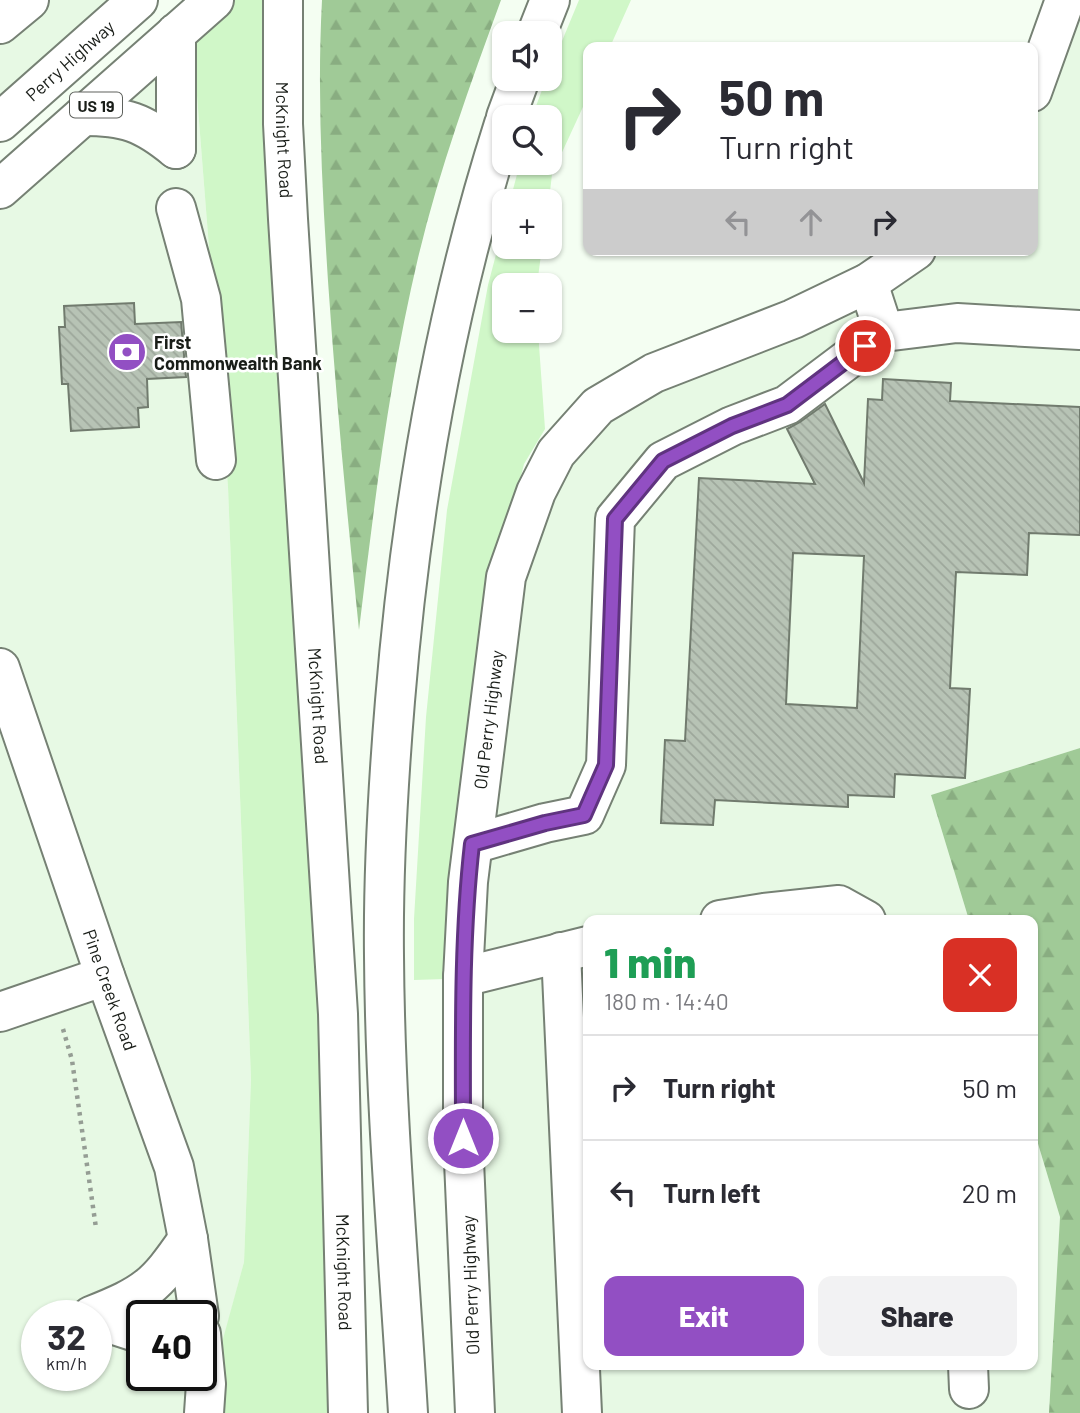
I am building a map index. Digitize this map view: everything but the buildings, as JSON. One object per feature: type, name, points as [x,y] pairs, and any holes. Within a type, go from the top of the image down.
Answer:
[{"type":"main road","points":[[0,24],[29,0]]},
{"type":"main road","name":"Perry Highway","points":[[0,122],[138,0]]},
{"type":"main road","name":"US 19","points":[[0,189],[214,0]]},
{"type":"main road","name":"McKnight Road","points":[[283,0],[283,124],[288,219],[338,1014],[348,1413]]},
{"type":"main road","points":[[542,21],[550,0]]},
{"type":"main road","points":[[1038,75],[1065,0]]},
{"type":"main road","points":[[83,116],[129,119],[145,125],[176,149],[176,33]]},
{"type":"main road","points":[[408,1413],[385,1049],[384,861],[390,765],[410,546],[424,451],[461,268],[492,164]]},
{"type":"main road","points":[[176,208],[201,299],[216,460]]},
{"type":"main road","name":"Old Perry Highway","points":[[475,1413],[463,1138],[463,977],[468,882],[506,577],[536,492],[556,453],[598,406],[653,373],[793,318],[868,283],[907,256]]},
{"type":"main road","points":[[868,283],[884,332]]},
{"type":"main road","points":[[472,844],[584,815],[606,765],[615,519],[663,461],[732,426],[787,405],[884,332],[957,323],[1080,330]]},
{"type":"main road","name":"Pine Creek Road","points":[[0,668],[174,1167],[197,1300]]},
{"type":"main road","points":[[751,915],[839,905],[857,915]]},
{"type":"main road","points":[[463,977],[574,949],[583,1413]]},
{"type":"main road","points":[[0,1012],[106,976]]},
{"type":"main road","points":[[112,1308],[151,1287],[188,1239]]},
{"type":"path","points":[[61,1020],[72,1060],[96,1228]]},
{"type":"shaded area","points":[[0,0],[138,0],[0,122]]},
{"type":"shaded area","points":[[1080,0],[1080,748],[931,795],[967,915],[583,915],[583,1370],[1038,1370],[1038,1144],[1060,1217],[1049,1413],[475,1413],[463,1138],[506,577],[598,406],[904,256],[1038,256],[1038,82]]},
{"type":"shaded area","points":[[191,20],[228,487],[251,1079],[244,1262],[217,1364],[217,1300],[126,1300],[126,1391],[210,1391],[204,1413],[0,1413],[0,189]]},
{"type":"green space","points":[[214,0],[283,0],[348,1413],[206,1413],[205,1405],[209,1391],[217,1391],[217,1361],[244,1262],[251,1079],[228,487],[191,20]]},
{"type":"green space","points":[[322,0],[501,0],[445,160],[418,258],[391,397],[359,630],[331,325],[322,176]]},
{"type":"green space","points":[[579,0],[631,0],[612,42],[583,42],[583,107],[562,152],[562,105],[536,105],[542,91],[562,91],[562,41]]},
{"type":"green space","points":[[517,175],[552,175],[550,189],[513,189]]},
{"type":"green space","points":[[495,259],[540,259],[539,273],[492,273],[492,343],[539,343],[545,429],[524,464],[491,596],[445,979],[414,980],[414,919],[426,717],[447,510],[488,285]]},
{"type":"green space","points":[[1080,748],[1080,1413],[1049,1413],[1060,1217],[1038,1144],[1038,915],[967,915],[931,795]]},
{"type":"place","name":"First Commonwealth Bank","points":[[127,352]]},
{"type":"route","points":[[463,1138],[463,977],[472,844],[584,815],[606,765],[615,519],[663,461],[732,426],[787,405],[865,346]]}]
